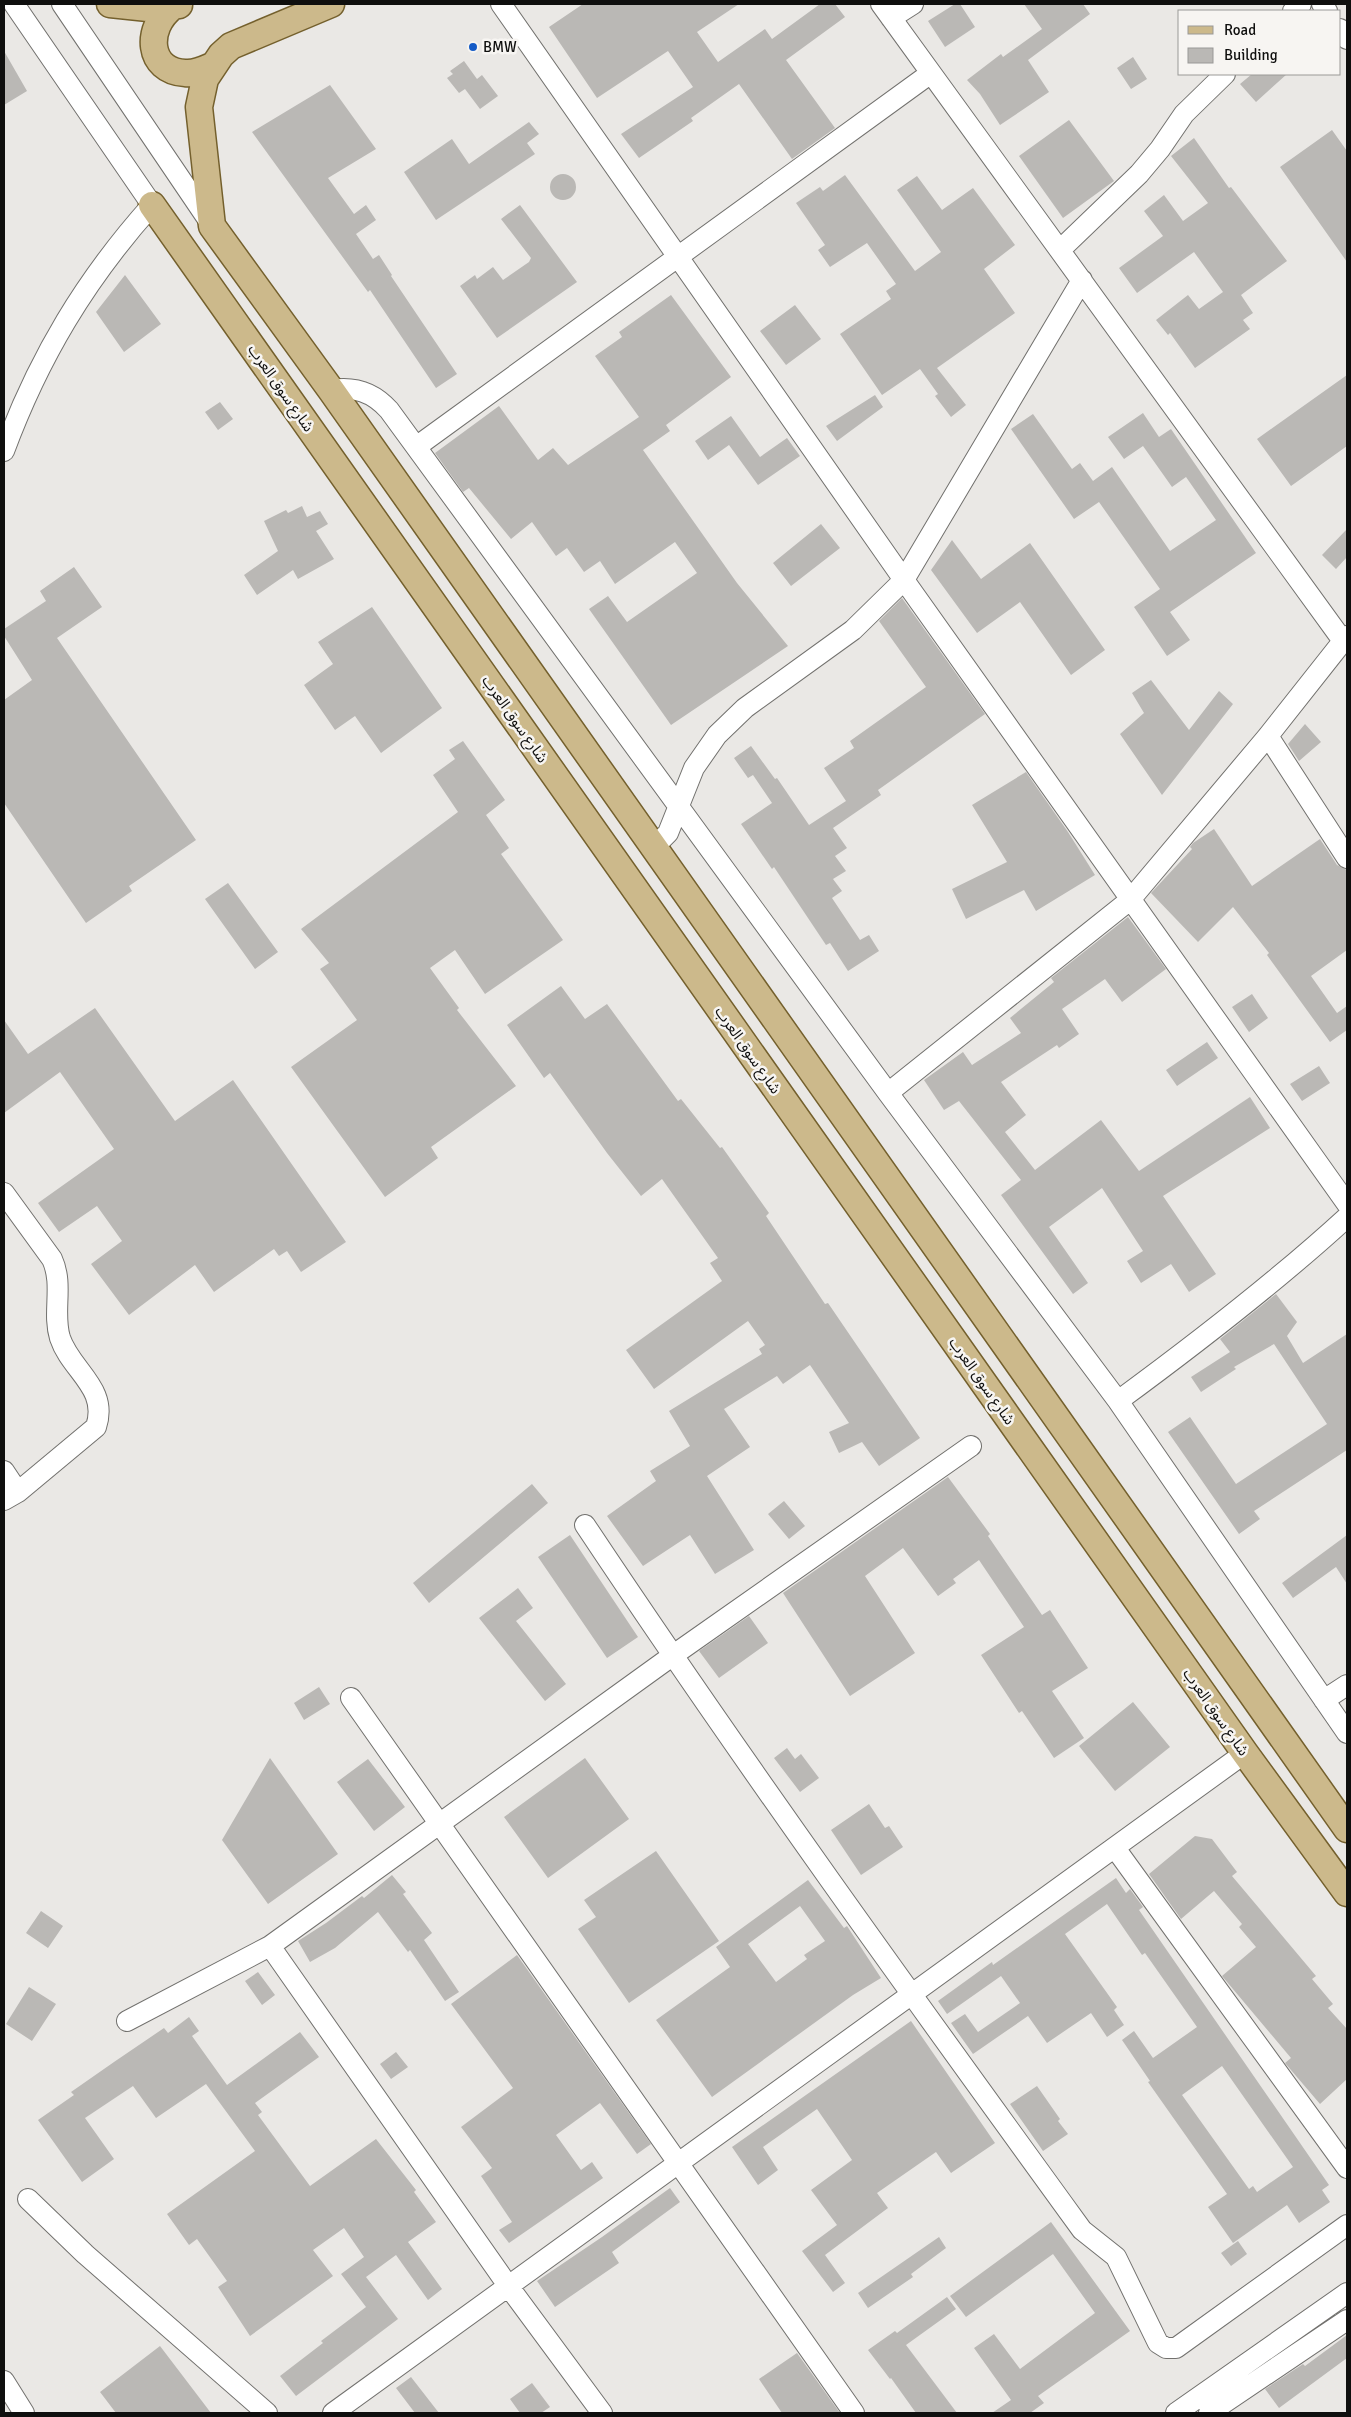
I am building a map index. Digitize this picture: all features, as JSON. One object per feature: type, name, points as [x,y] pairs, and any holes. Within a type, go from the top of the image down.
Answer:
[{"type":"main road","points":[[110,4],[148,8],[179,5]]},
{"type":"main road","points":[[331,4],[244,39],[231,46],[212,66],[201,92],[199,107],[212,226],[331,390],[1347,1829]]},
{"type":"main road","points":[[179,5],[160,18],[153,35],[153,44],[161,62],[168,68],[186,74],[195,73],[212,66]]},
{"type":"main road","name":"شارع سوق العرب","points":[[152,205],[1245,1753],[1347,1893]]},
{"type":"street","points":[[4,451],[33,380],[74,306],[119,244],[152,205],[14,4]]},
{"type":"street","points":[[62,4],[212,226]]},
{"type":"street","points":[[502,4],[904,580],[1347,1204]]},
{"type":"street","points":[[888,1093],[1130,900],[1268,736],[1345,638],[886,11],[913,4]]},
{"type":"street","points":[[416,447],[931,73]]},
{"type":"street","points":[[1060,250],[1139,174],[1160,149],[1184,114],[1224,75]]},
{"type":"street","points":[[654,847],[671,828],[694,768],[717,735],[730,721],[853,630],[904,580],[1082,280]]},
{"type":"street","points":[[331,390],[353,388],[373,396],[389,410],[679,804],[888,1093],[1118,1400],[1347,1733]]},
{"type":"street","points":[[1268,736],[1347,858]]},
{"type":"street","points":[[4,1193],[52,1259],[57,1270],[57,1321],[60,1339],[94,1392],[99,1403],[100,1414],[96,1427],[11,1496],[4,1471]]},
{"type":"street","points":[[1118,1400],[1261,1292],[1347,1217]]},
{"type":"street","points":[[127,2021],[270,1946],[439,1822],[971,1446]]},
{"type":"street","points":[[585,1525],[672,1656],[911,1995],[1082,2230],[1116,2257],[1158,2343],[1166,2348],[1176,2348],[1347,2225]]},
{"type":"street","points":[[1324,1700],[1347,1684]]},
{"type":"street","points":[[351,1698],[854,2413]]},
{"type":"street","points":[[333,2413],[1245,1753]]},
{"type":"street","points":[[1115,1848],[1347,2168]]},
{"type":"street","points":[[270,1946],[509,2287],[602,2413]]},
{"type":"street","points":[[28,2199],[85,2254],[267,2413]]},
{"type":"street","points":[[1176,2413],[1347,2293]]},
{"type":"street","points":[[1209,2413],[1347,2320]]},
{"type":"street","points":[[4,2381],[24,2413]]},
{"type":"building","points":[[583,4],[739,4],[697,32],[718,62],[765,29],[772,39],[820,4],[835,4],[845,17],[786,60],[835,128],[792,159],[739,84],[691,118],[693,121],[639,158],[621,134],[693,87],[668,51],[597,98],[549,27]]},
{"type":"building","points":[[955,4],[960,4],[975,27],[945,47],[928,21]]},
{"type":"building","points":[[1024,4],[1083,4],[1090,14],[1028,60],[1049,92],[1000,125],[980,94],[967,80],[1001,54],[1003,57],[1042,29]]},
{"type":"building","points":[[4,51],[27,91],[4,105]]},
{"type":"building","points":[[1133,57],[1147,79],[1131,89],[1117,68]]},
{"type":"building","points":[[464,61],[477,79],[482,75],[498,96],[480,109],[465,89],[459,93],[447,78],[453,74],[450,71]]},
{"type":"building","points":[[1251,75],[1286,75],[1256,102],[1240,84]]},
{"type":"building","points":[[330,85],[376,149],[328,178],[354,214],[366,205],[376,220],[356,234],[373,259],[379,255],[457,374],[436,388],[370,290],[368,292],[252,132]]},
{"type":"building","points":[[1069,120],[1114,181],[1063,218],[1019,156]]},
{"type":"building","points":[[529,122],[539,134],[527,143],[535,154],[436,220],[404,172],[452,139],[469,164]]},
{"type":"building","points":[[1332,130],[1347,151],[1347,262],[1280,167]]},
{"type":"building","points":[[1194,138],[1229,188],[1231,187],[1287,261],[1241,295],[1253,313],[1243,320],[1250,329],[1195,368],[1170,333],[1168,335],[1156,320],[1188,295],[1199,309],[1223,292],[1194,252],[1137,293],[1119,268],[1163,236],[1144,211],[1164,195],[1183,221],[1208,203],[1171,156]]},
{"type":"building","points":[[563,174],[572,178],[576,187],[572,196],[563,200],[554,196],[550,187],[554,178]]},
{"type":"building","points":[[845,175],[915,271],[941,252],[897,190],[917,176],[942,210],[973,188],[1015,245],[984,269],[1015,313],[937,368],[966,405],[951,417],[935,396],[938,394],[920,369],[882,395],[840,334],[891,299],[886,291],[896,284],[867,243],[830,267],[818,250],[825,245],[796,203],[820,187],[823,191]]},
{"type":"building","points":[[520,205],[577,282],[497,338],[460,286],[475,275],[477,279],[493,267],[503,280],[529,262],[531,258],[501,219]]},
{"type":"building","points":[[125,275],[161,324],[124,352],[96,312]]},
{"type":"building","points":[[671,295],[731,377],[666,425],[670,431],[643,450],[737,583],[788,646],[671,725],[589,609],[608,596],[627,622],[697,573],[675,542],[615,584],[600,561],[584,572],[567,548],[556,556],[532,522],[511,539],[469,488],[463,492],[435,453],[499,406],[538,460],[553,448],[568,465],[639,417],[595,356],[622,337],[619,332]]},
{"type":"building","points":[[795,305],[821,339],[786,365],[760,331]]},
{"type":"building","points":[[1347,375],[1347,446],[1291,486],[1257,439]]},
{"type":"building","points":[[875,395],[883,407],[837,441],[826,426]]},
{"type":"building","points":[[220,402],[233,419],[218,430],[205,412]]},
{"type":"building","points":[[1143,413],[1159,437],[1171,429],[1256,553],[1170,612],[1190,640],[1167,656],[1134,607],[1160,589],[1099,502],[1074,519],[1011,429],[1033,414],[1072,469],[1080,463],[1093,481],[1112,467],[1170,551],[1216,520],[1186,477],[1172,487],[1143,446],[1124,459],[1108,437]]},
{"type":"building","points":[[731,416],[760,457],[787,438],[800,456],[758,485],[729,445],[708,460],[695,441]]},
{"type":"building","points":[[302,506],[307,517],[320,511],[328,524],[316,531],[334,559],[298,579],[293,570],[257,595],[244,575],[278,551],[264,521],[286,510],[288,513]]},
{"type":"building","points":[[821,524],[840,548],[791,586],[773,563]]},
{"type":"building","points":[[1347,529],[1347,557],[1336,569],[1322,555]]},
{"type":"building","points":[[952,540],[981,579],[1030,543],[1105,650],[1071,675],[1020,602],[977,633],[931,570]]},
{"type":"building","points":[[74,567],[102,607],[57,638],[196,840],[129,886],[132,891],[86,923],[4,803],[4,700],[32,680],[4,636],[4,629],[46,601],[40,591]]},
{"type":"building","points":[[902,598],[985,714],[878,790],[881,795],[833,828],[847,848],[835,856],[846,871],[833,879],[842,891],[832,898],[860,940],[869,935],[879,951],[848,971],[830,943],[826,945],[774,867],[772,869],[741,824],[772,803],[753,775],[748,778],[734,758],[751,746],[775,779],[777,778],[809,825],[846,801],[824,768],[854,748],[850,741],[926,687],[879,621]]},
{"type":"building","points":[[372,607],[442,708],[381,753],[355,716],[335,730],[304,685],[333,664],[318,642]]},
{"type":"building","points":[[1151,680],[1189,730],[1219,691],[1233,704],[1162,795],[1120,734],[1144,713],[1132,693]]},
{"type":"building","points":[[1305,724],[1321,742],[1299,761],[1288,744]]},
{"type":"building","points":[[463,741],[505,800],[486,815],[509,848],[501,854],[563,940],[485,994],[455,950],[430,968],[459,1008],[457,1010],[516,1086],[431,1147],[438,1158],[385,1197],[291,1067],[357,1020],[320,969],[329,963],[301,929],[458,812],[433,775],[455,759],[449,750]]},
{"type":"building","points":[[1026,772],[1068,832],[1095,875],[1036,911],[1024,890],[966,919],[952,889],[1007,862],[972,805]]},
{"type":"building","points":[[1214,829],[1252,886],[1320,839],[1337,865],[1347,870],[1347,950],[1311,976],[1337,1013],[1347,1006],[1347,1030],[1330,1042],[1267,955],[1269,953],[1233,907],[1198,942],[1151,893],[1192,849],[1190,847],[1193,843]]},
{"type":"building","points":[[228,883],[278,952],[255,969],[205,899]]},
{"type":"building","points":[[1128,917],[1166,969],[1122,1002],[1105,979],[1062,1009],[1079,1034],[1059,1048],[1057,1045],[1001,1082],[1026,1115],[1005,1132],[1035,1170],[1101,1120],[1139,1171],[1250,1097],[1270,1128],[1163,1196],[1216,1274],[1189,1292],[1171,1264],[1141,1283],[1127,1261],[1143,1251],[1102,1188],[1049,1227],[1088,1283],[1073,1294],[1001,1195],[1021,1180],[959,1101],[944,1110],[924,1080],[963,1052],[972,1065],[1021,1033],[1010,1018],[1054,982],[1051,978]]},
{"type":"building","points":[[561,986],[585,1019],[607,1004],[678,1101],[681,1099],[720,1148],[722,1147],[769,1213],[766,1216],[825,1304],[828,1303],[920,1438],[879,1466],[862,1442],[839,1453],[829,1432],[849,1423],[810,1365],[783,1384],[777,1376],[724,1409],[750,1447],[707,1476],[754,1550],[715,1574],[690,1535],[643,1566],[607,1516],[656,1481],[650,1471],[690,1446],[669,1411],[762,1354],[759,1349],[765,1345],[748,1321],[654,1389],[626,1350],[722,1281],[710,1263],[718,1258],[662,1179],[641,1196],[607,1153],[550,1073],[544,1078],[507,1025]]},
{"type":"building","points":[[1252,994],[1268,1018],[1249,1032],[1232,1007]]},
{"type":"building","points":[[95,1008],[175,1121],[233,1080],[346,1242],[301,1272],[287,1251],[279,1256],[274,1249],[214,1292],[195,1265],[129,1315],[91,1264],[122,1241],[97,1206],[59,1232],[38,1203],[114,1149],[60,1072],[4,1113],[4,1020],[28,1054]]},
{"type":"building","points":[[1207,1042],[1218,1058],[1177,1086],[1166,1070]]},
{"type":"building","points":[[1319,1066],[1330,1083],[1302,1101],[1290,1084]]},
{"type":"building","points":[[1276,1294],[1297,1322],[1287,1336],[1303,1363],[1347,1334],[1347,1450],[1254,1511],[1260,1519],[1239,1534],[1168,1432],[1190,1417],[1236,1484],[1327,1424],[1274,1344],[1234,1367],[1236,1369],[1201,1392],[1191,1377],[1230,1352],[1220,1339]]},
{"type":"building","points":[[948,1477],[990,1534],[988,1536],[1042,1615],[1050,1610],[1088,1668],[1052,1691],[1084,1738],[1054,1758],[1022,1711],[1019,1713],[981,1655],[1024,1627],[979,1560],[953,1579],[956,1583],[938,1596],[903,1548],[865,1576],[915,1653],[850,1696],[783,1593]]},
{"type":"building","points":[[532,1484],[548,1503],[429,1603],[413,1583]]},
{"type":"building","points":[[784,1501],[805,1526],[789,1539],[768,1514]]},
{"type":"building","points":[[570,1535],[638,1637],[607,1658],[538,1557]]},
{"type":"building","points":[[1347,1535],[1347,1584],[1336,1567],[1293,1598],[1282,1583]]},
{"type":"building","points":[[518,1588],[533,1608],[516,1621],[566,1684],[545,1701],[479,1618]]},
{"type":"building","points":[[749,1616],[768,1643],[719,1678],[699,1651]]},
{"type":"building","points":[[319,1687],[330,1704],[304,1720],[294,1703]]},
{"type":"building","points":[[1133,1702],[1170,1747],[1115,1791],[1079,1746]]},
{"type":"building","points":[[787,1748],[795,1759],[801,1754],[819,1778],[800,1792],[774,1758]]},
{"type":"building","points":[[270,1758],[338,1854],[268,1904],[222,1840]]},
{"type":"building","points":[[585,1758],[629,1819],[548,1878],[504,1817]]},
{"type":"building","points":[[368,1759],[405,1807],[374,1831],[337,1782]]},
{"type":"building","points":[[869,1804],[885,1828],[889,1826],[903,1847],[861,1875],[831,1830]]},
{"type":"building","points":[[1195,1836],[1212,1839],[1237,1872],[1232,1876],[1316,1976],[1312,1979],[1333,2004],[1328,2008],[1347,2029],[1347,2079],[1320,2104],[1285,2063],[1291,2058],[1222,1976],[1256,1947],[1239,1927],[1242,1924],[1214,1891],[1181,1919],[1149,1874]]},
{"type":"building","points":[[656,1851],[719,1941],[629,2003],[578,1929],[596,1917],[584,1900]]},
{"type":"building","points":[[392,1875],[406,1892],[403,1894],[432,1933],[424,1940],[459,1992],[445,2001],[410,1950],[408,1952],[378,1912],[335,1948],[310,1962],[298,1941],[362,1896],[364,1898]]},
{"type":"building","points":[[1116,1878],[1126,1893],[1130,1889],[1143,1907],[1139,1910],[1329,2185],[1322,2190],[1330,2202],[1299,2223],[1287,2205],[1233,2243],[1208,2207],[1227,2194],[1148,2082],[1150,2081],[1122,2040],[1134,2031],[1153,2058],[1197,2027],[1145,1953],[1142,1955],[1107,1904],[1065,1934],[1117,2007],[1114,2010],[1124,2025],[1107,2037],[1091,2013],[1047,2043],[1028,2016],[973,2054],[951,2023],[965,2014],[978,2032],[1020,2003],[1001,1976],[947,2014],[938,2001],[992,1962],[993,1965]],"holes":[[[1222,2066],[1293,2167],[1257,2192],[1253,2186],[1249,2189],[1182,2095]]]},
{"type":"building","points":[[808,1880],[844,1928],[847,1926],[881,1978],[853,1995],[712,2097],[656,2020],[730,1967],[716,1947]],"holes":[[[800,1906],[825,1941],[804,1955],[807,1959],[776,1982],[748,1944]]]},
{"type":"building","points":[[41,1911],[63,1926],[48,1948],[26,1933]]},
{"type":"building","points":[[517,1955],[651,2144],[637,2154],[600,2103],[556,2135],[581,2170],[592,2162],[603,2178],[509,2243],[499,2230],[512,2222],[481,2176],[492,2168],[461,2127],[513,2088],[451,2004]]},
{"type":"building","points":[[258,1972],[275,1995],[262,2005],[245,1981]]},
{"type":"building","points":[[29,1987],[56,2004],[32,2041],[6,2024]]},
{"type":"building","points":[[189,2017],[199,2031],[192,2036],[227,2085],[300,2032],[319,2057],[255,2103],[262,2112],[258,2115],[310,2186],[376,2139],[416,2190],[414,2192],[436,2222],[408,2242],[442,2289],[428,2300],[396,2255],[366,2277],[398,2319],[296,2396],[280,2376],[323,2343],[321,2341],[366,2307],[341,2274],[364,2257],[344,2228],[313,2250],[333,2276],[250,2336],[218,2287],[227,2281],[197,2239],[189,2245],[167,2214],[255,2151],[206,2084],[156,2118],[133,2086],[85,2118],[114,2159],[82,2182],[38,2120],[74,2095],[71,2092],[114,2062],[164,2028],[168,2033]]},
{"type":"building","points":[[911,2021],[995,2143],[951,2173],[936,2152],[877,2193],[888,2208],[825,2255],[845,2283],[833,2292],[802,2251],[837,2225],[811,2190],[852,2160],[817,2109],[763,2147],[778,2170],[758,2185],[732,2147]]},
{"type":"building","points":[[396,2052],[408,2067],[391,2079],[380,2064]]},
{"type":"building","points":[[1037,2086],[1068,2134],[1043,2151],[1010,2104]]},
{"type":"building","points":[[670,2188],[680,2202],[612,2252],[619,2263],[555,2307],[537,2281]]},
{"type":"building","points":[[1051,2222],[1130,2331],[1038,2396],[1044,2403],[1030,2413],[992,2413],[1011,2400],[974,2348],[994,2334],[1020,2369],[1095,2313],[1053,2254],[966,2317],[950,2296]]},
{"type":"building","points":[[939,2237],[946,2248],[911,2274],[913,2277],[868,2308],[858,2293]]},
{"type":"building","points":[[1238,2241],[1247,2254],[1231,2266],[1221,2253]]},
{"type":"building","points":[[947,2297],[956,2309],[906,2345],[957,2413],[916,2413],[868,2350],[895,2331],[897,2333]]},
{"type":"building","points":[[1347,2335],[1347,2358],[1279,2408],[1265,2389],[1303,2364],[1305,2366]]},
{"type":"building","points":[[160,2346],[211,2413],[116,2413],[100,2392]]},
{"type":"building","points":[[797,2353],[840,2413],[782,2413],[759,2379]]},
{"type":"building","points":[[411,2377],[439,2413],[415,2413],[396,2388]]},
{"type":"building","points":[[532,2383],[550,2407],[541,2413],[520,2413],[510,2399]]},
{"type":"place","name":"BMW","points":[[473,47]]}]
